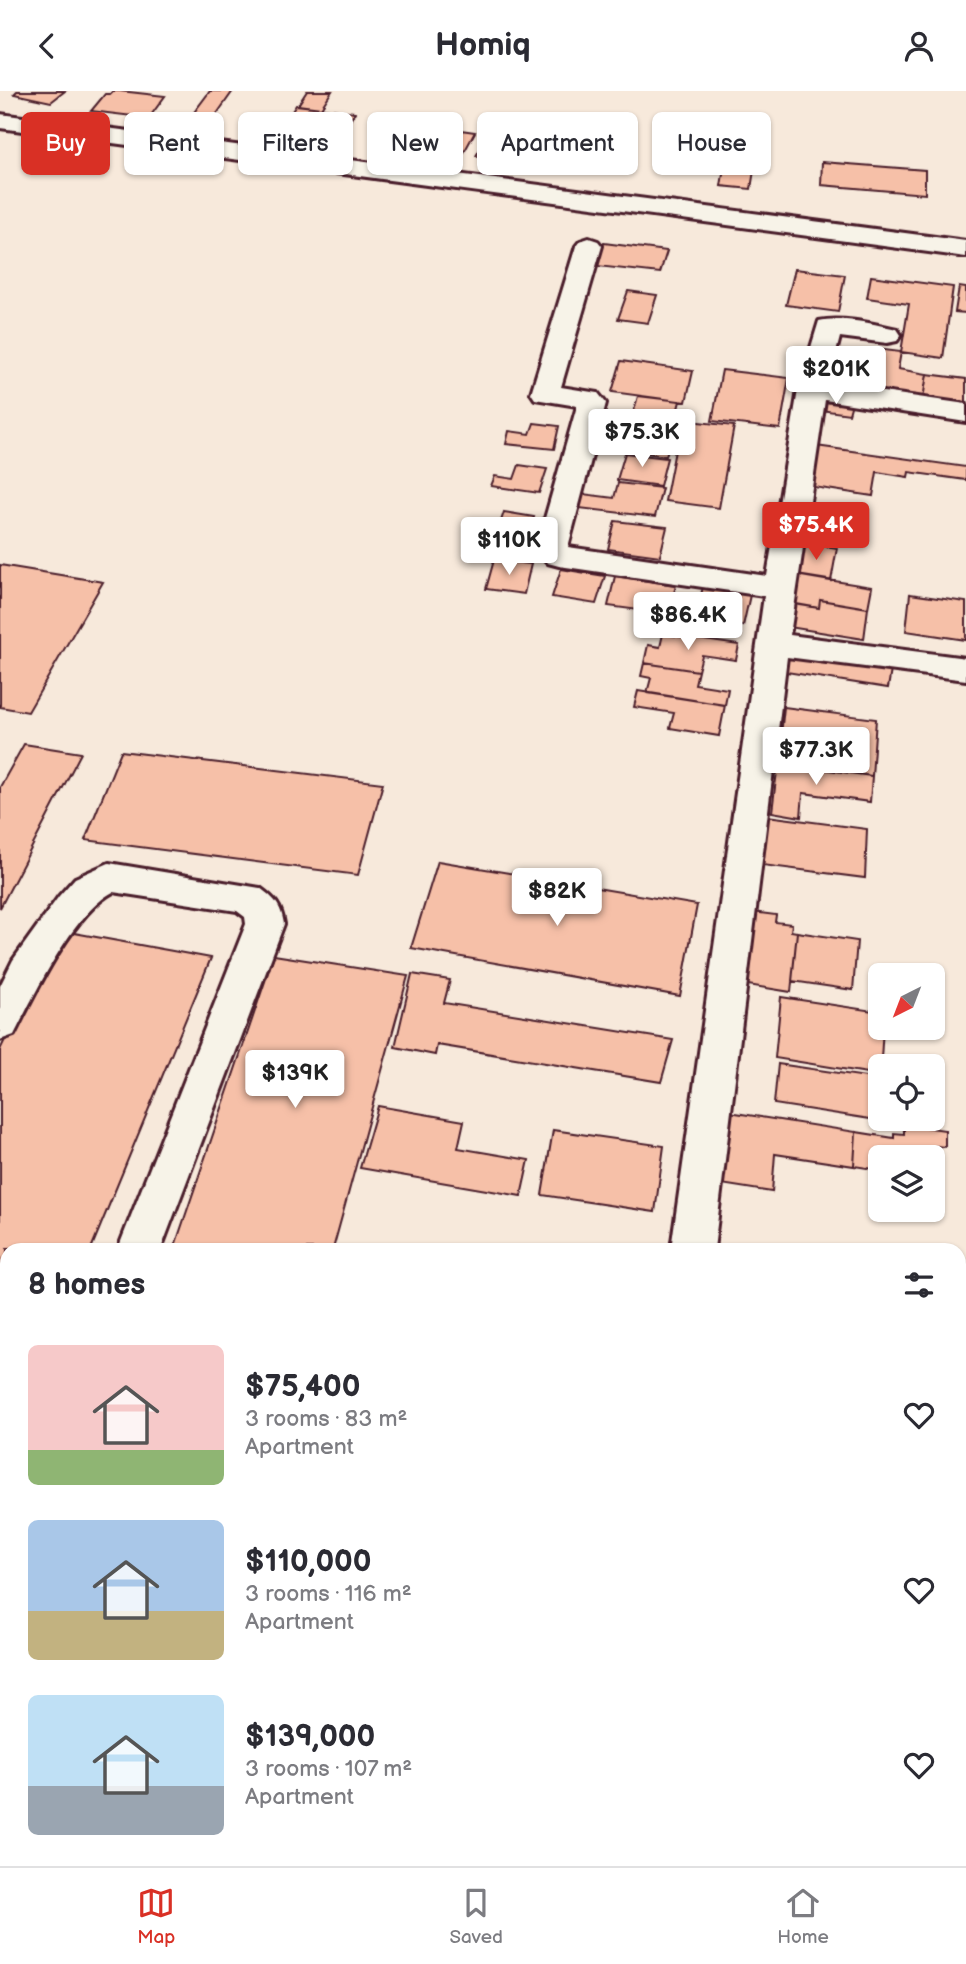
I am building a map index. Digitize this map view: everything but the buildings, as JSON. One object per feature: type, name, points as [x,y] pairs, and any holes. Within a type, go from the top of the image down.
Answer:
[{"type":"street","points":[[0,121],[966,249]]},
{"type":"street","points":[[589,246],[545,393],[588,399],[592,403],[552,550],[559,556],[781,588]]},
{"type":"street","points":[[694,1243],[772,644],[812,390],[829,327],[887,335]]},
{"type":"street","points":[[812,390],[966,413]]},
{"type":"street","points":[[772,644],[966,669]]},
{"type":"street","points":[[0,1024],[27,971],[72,906],[88,888],[109,877],[247,898],[263,910],[265,924],[142,1243]]}]
